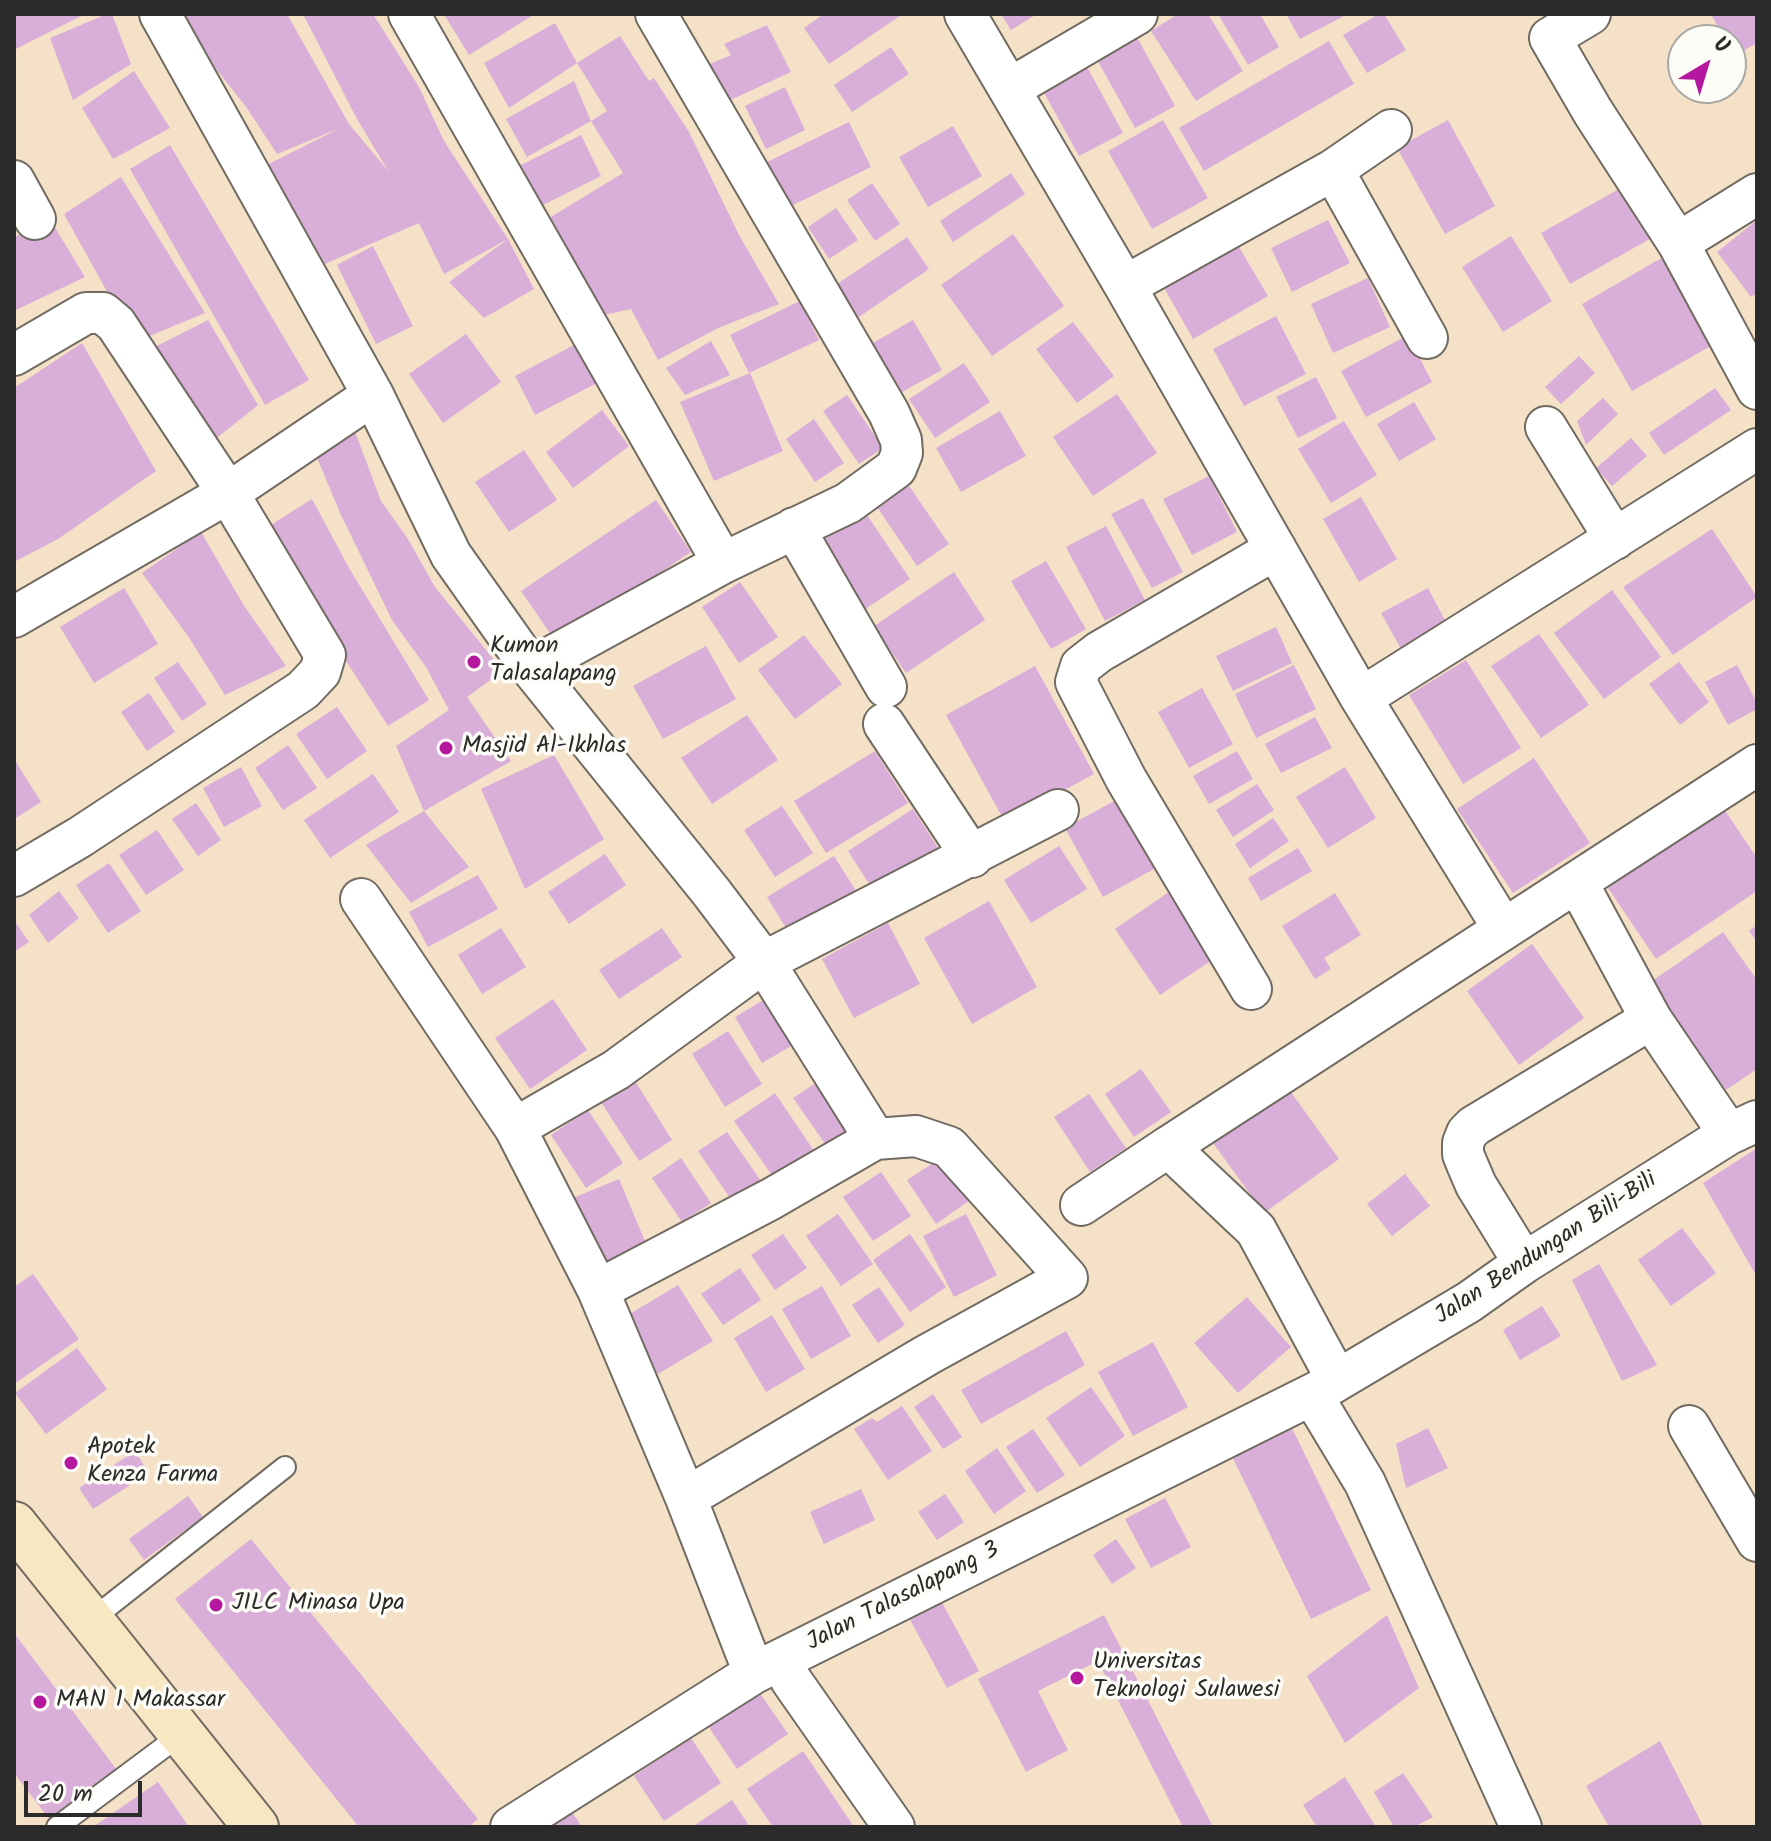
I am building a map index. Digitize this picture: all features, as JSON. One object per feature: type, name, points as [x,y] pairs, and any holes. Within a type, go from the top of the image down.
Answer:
[{"type":"main road","points":[[19,1541],[91,1620],[256,1827]]},
{"type":"street","points":[[160,14],[373,395],[451,555],[531,668],[764,962],[875,1139]]},
{"type":"street","points":[[409,14],[723,563]]},
{"type":"street","points":[[531,668],[723,563],[848,503],[896,468],[902,453],[901,440],[889,413],[656,14]]},
{"type":"street","points":[[965,14],[1361,698],[1503,928]]},
{"type":"street","points":[[1009,89],[1137,14]]},
{"type":"street","points":[[1590,14],[1550,38],[1593,112],[1678,243],[1757,389]]},
{"type":"street","points":[[1125,286],[1333,170],[1391,130]]},
{"type":"street","points":[[1333,170],[1427,338]]},
{"type":"street","points":[[14,181],[35,219]]},
{"type":"street","points":[[1678,243],[1757,194]]},
{"type":"street","points":[[14,355],[86,313],[103,313],[116,324],[228,493],[325,655],[320,672],[303,690],[80,837],[14,876]]},
{"type":"street","points":[[14,617],[228,493],[373,395]]},
{"type":"street","points":[[1546,427],[1615,539]]},
{"type":"street","points":[[1361,698],[1757,449]]},
{"type":"street","points":[[794,528],[885,705],[972,857]]},
{"type":"street","points":[[1251,989],[1126,779],[1076,682],[1081,666],[1099,652],[1276,549]]},
{"type":"street","points":[[1081,1205],[1757,765]]},
{"type":"street","points":[[515,1128],[616,1070],[764,962],[1058,810]]},
{"type":"street","points":[[1577,882],[1651,1019],[1743,1127]]},
{"type":"street","points":[[361,899],[515,1128],[598,1290],[686,1498],[773,1677],[894,1827]]},
{"type":"street","points":[[1524,1263],[1471,1174],[1463,1154],[1467,1133],[1651,1019]]},
{"type":"street","name":"Jalan Bendungan Bili-Bili","points":[[1324,1387],[1469,1302],[1524,1263],[1743,1127]]},
{"type":"street","points":[[598,1290],[771,1199],[875,1139],[916,1136],[949,1147],[1067,1278],[927,1355],[686,1498]]},
{"type":"street","points":[[1168,1147],[1256,1230],[1365,1483],[1521,1827]]},
{"type":"street","name":"Jalan Talasalapang 3","points":[[511,1827],[773,1677],[1324,1387]]},
{"type":"street","points":[[1689,1426],[1757,1541]]},
{"type":"lane","points":[[91,1620],[285,1467]]},
{"type":"lane","points":[[57,1827],[183,1733]]},
{"type":"building","points":[[14,14],[85,14],[14,50]]},
{"type":"building","points":[[112,14],[131,64],[73,100],[50,38]]},
{"type":"building","points":[[183,14],[287,14],[349,124],[389,172],[357,119],[303,14],[373,14],[419,87],[444,141],[508,239],[444,274],[419,223],[320,266],[251,173],[340,128],[277,154],[247,108],[209,60]]},
{"type":"building","points":[[535,14],[469,55],[445,16]]},
{"type":"building","points":[[824,14],[903,14],[829,64],[804,28]]},
{"type":"building","points":[[1001,14],[1037,14],[1011,30]]},
{"type":"building","points":[[1178,14],[1208,14],[1243,71],[1196,101],[1151,31]]},
{"type":"building","points":[[1218,14],[1260,14],[1279,47],[1248,65]]},
{"type":"building","points":[[1286,14],[1348,14],[1300,39]]},
{"type":"building","points":[[1384,14],[1406,50],[1367,73],[1343,35]]},
{"type":"building","points":[[1711,14],[1757,14],[1757,43],[1747,49],[1747,24],[1716,24]]},
{"type":"building","points":[[555,23],[577,63],[509,108],[484,63]]},
{"type":"building","points":[[767,25],[791,72],[724,103],[703,67],[731,55],[724,44]]},
{"type":"building","points":[[1134,32],[1175,106],[1135,128],[1094,54]]},
{"type":"building","points":[[620,36],[649,81],[654,78],[689,132],[739,235],[779,304],[718,328],[658,360],[631,309],[599,316],[546,220],[623,173],[591,121],[607,111],[577,63]]},
{"type":"building","points":[[1329,41],[1354,84],[1204,171],[1179,128]]},
{"type":"building","points":[[891,47],[909,74],[852,112],[834,85]]},
{"type":"building","points":[[1086,65],[1123,133],[1079,156],[1042,89]]},
{"type":"building","points":[[134,71],[170,128],[113,159],[82,108]]},
{"type":"building","points":[[574,81],[591,121],[527,157],[506,119]]},
{"type":"building","points":[[785,87],[805,130],[766,149],[745,106]]},
{"type":"building","points":[[1163,120],[1208,198],[1152,229],[1108,151]]},
{"type":"building","points":[[1448,120],[1495,206],[1445,234],[1397,148]]},
{"type":"building","points":[[849,122],[871,167],[787,208],[765,163]]},
{"type":"building","points":[[953,126],[982,176],[928,207],[899,157]]},
{"type":"building","points":[[581,135],[601,176],[537,208],[517,167]]},
{"type":"building","points":[[170,145],[309,380],[265,405],[130,169]]},
{"type":"building","points":[[1011,173],[1025,194],[953,242],[940,221]]},
{"type":"building","points":[[121,177],[205,313],[135,342],[64,214]]},
{"type":"building","points":[[872,183],[900,224],[875,241],[847,200]]},
{"type":"building","points":[[1626,185],[1655,236],[1570,284],[1541,233]]},
{"type":"building","points":[[836,208],[858,240],[829,259],[808,227]]},
{"type":"building","points":[[1328,220],[1350,263],[1292,292],[1271,248]]},
{"type":"building","points":[[1757,220],[1757,293],[1751,297],[1717,252]]},
{"type":"building","points":[[51,221],[85,277],[14,311],[14,237]]},
{"type":"building","points":[[1013,234],[1064,306],[992,356],[941,285]]},
{"type":"building","points":[[1511,236],[1552,301],[1503,332],[1462,267]]},
{"type":"building","points":[[907,237],[929,269],[856,319],[834,286]]},
{"type":"building","points":[[508,239],[534,289],[484,318],[449,282]]},
{"type":"building","points":[[1236,242],[1268,296],[1193,339],[1162,284]]},
{"type":"building","points":[[373,246],[413,326],[376,344],[337,265]]},
{"type":"building","points":[[1670,253],[1721,340],[1632,391],[1582,304]]},
{"type":"building","points":[[1368,278],[1390,327],[1333,353],[1311,304]]},
{"type":"building","points":[[800,301],[819,340],[749,373],[730,335]]},
{"type":"building","points":[[1276,316],[1306,374],[1244,406],[1213,349]]},
{"type":"building","points":[[208,320],[258,405],[203,449],[153,348]]},
{"type":"building","points":[[913,320],[942,370],[900,393],[871,344]]},
{"type":"building","points":[[1073,322],[1114,376],[1077,403],[1036,349]]},
{"type":"building","points":[[466,334],[501,382],[443,423],[409,374]]},
{"type":"building","points":[[1408,335],[1432,382],[1366,417],[1341,371]]},
{"type":"building","points":[[711,341],[730,375],[685,395],[666,368]]},
{"type":"building","points":[[82,343],[156,471],[58,539],[14,562],[14,388]]},
{"type":"building","points":[[578,343],[599,382],[535,415],[515,376]]},
{"type":"building","points":[[1579,356],[1595,373],[1561,404],[1545,387]]},
{"type":"building","points":[[964,363],[990,402],[935,438],[909,399]]},
{"type":"building","points":[[750,373],[783,451],[714,481],[680,402]]},
{"type":"building","points":[[1316,377],[1337,418],[1298,438],[1276,397]]},
{"type":"building","points":[[1715,388],[1731,410],[1664,455],[1649,433]]},
{"type":"building","points":[[1117,394],[1157,453],[1093,496],[1053,437]]},
{"type":"building","points":[[847,395],[883,448],[859,464],[823,411]]},
{"type":"building","points":[[1603,398],[1618,414],[1586,445],[1577,421]]},
{"type":"building","points":[[1414,402],[1436,439],[1399,461],[1377,424]]},
{"type":"building","points":[[602,410],[629,446],[573,488],[546,452]]},
{"type":"building","points":[[1000,411],[1026,456],[961,492],[936,448]]},
{"type":"building","points":[[814,419],[844,463],[815,482],[786,439]]},
{"type":"building","points":[[1344,421],[1377,475],[1331,503],[1298,449]]},
{"type":"building","points":[[354,429],[381,501],[408,539],[435,587],[503,671],[467,697],[511,761],[424,811],[396,746],[449,710],[426,667],[392,620],[315,453]]},
{"type":"building","points":[[1631,438],[1647,456],[1612,486],[1596,468]]},
{"type":"building","points":[[524,450],[557,500],[509,532],[475,482]]},
{"type":"building","points":[[1209,476],[1237,532],[1192,555],[1163,499]]},
{"type":"building","points":[[907,483],[949,544],[917,566],[875,504]]},
{"type":"building","points":[[1361,497],[1397,559],[1359,582],[1323,519]]},
{"type":"building","points":[[1143,498],[1183,572],[1152,588],[1111,514]]},
{"type":"building","points":[[312,499],[349,568],[429,700],[388,726],[304,596],[258,533]]},
{"type":"building","points":[[656,500],[691,552],[556,642],[521,591]]},
{"type":"building","points":[[865,512],[910,579],[861,612],[815,545]]},
{"type":"building","points":[[1106,526],[1145,600],[1105,621],[1066,547]]},
{"type":"building","points":[[1712,529],[1757,597],[1673,655],[1623,587]]},
{"type":"building","points":[[201,532],[243,604],[286,666],[225,695],[188,636],[142,573]]},
{"type":"building","points":[[1046,561],[1086,629],[1051,649],[1011,581]]},
{"type":"building","points":[[954,572],[985,620],[906,673],[874,626]]},
{"type":"building","points":[[740,582],[778,637],[739,663],[702,607]]},
{"type":"building","points":[[124,588],[158,644],[94,683],[60,627]]},
{"type":"building","points":[[1428,588],[1447,624],[1401,649],[1381,613]]},
{"type":"building","points":[[1612,590],[1661,657],[1604,699],[1554,633]]},
{"type":"building","points":[[1276,627],[1292,663],[1233,691],[1216,656]]},
{"type":"building","points":[[1539,634],[1589,705],[1541,738],[1491,666]]},
{"type":"building","points":[[804,635],[842,684],[795,719],[758,670]]},
{"type":"building","points":[[706,646],[736,699],[663,739],[633,686]]},
{"type":"building","points":[[1466,660],[1521,748],[1463,784],[1409,695]]},
{"type":"building","points":[[178,662],[207,704],[182,721],[154,678]]},
{"type":"building","points":[[1679,662],[1709,702],[1680,725],[1649,684]]},
{"type":"building","points":[[1294,665],[1316,709],[1256,738],[1235,694]]},
{"type":"building","points":[[1737,665],[1757,703],[1757,709],[1728,725],[1705,682]]},
{"type":"building","points":[[1035,666],[1094,774],[1005,822],[946,715]]},
{"type":"building","points":[[1202,688],[1233,744],[1189,768],[1158,712]]},
{"type":"building","points":[[149,693],[175,732],[147,751],[121,712]]},
{"type":"building","points":[[337,707],[367,751],[327,779],[296,734]]},
{"type":"building","points":[[747,715],[778,760],[712,804],[681,758]]},
{"type":"building","points":[[1315,717],[1332,748],[1281,773],[1265,744]]},
{"type":"building","points":[[288,745],[317,788],[283,810],[255,768]]},
{"type":"building","points":[[875,751],[908,803],[826,853],[794,801]]},
{"type":"building","points":[[1237,751],[1253,779],[1209,804],[1193,776]]},
{"type":"building","points":[[554,755],[604,839],[525,889],[481,789]]},
{"type":"building","points":[[1534,758],[1590,843],[1513,893],[1457,809]]},
{"type":"building","points":[[16,762],[41,802],[14,819],[14,764]]},
{"type":"building","points":[[241,767],[262,806],[224,827],[203,788]]},
{"type":"building","points":[[1345,767],[1376,818],[1328,848],[1296,797]]},
{"type":"building","points":[[373,774],[399,812],[330,858],[304,820]]},
{"type":"building","points":[[1257,784],[1274,810],[1233,837],[1216,810]]},
{"type":"building","points":[[1125,795],[1163,864],[1103,897],[1065,828]]},
{"type":"building","points":[[196,803],[221,840],[198,856],[172,819]]},
{"type":"building","points":[[782,806],[813,853],[775,877],[744,830]]},
{"type":"building","points":[[913,809],[938,848],[873,890],[848,851]]},
{"type":"building","points":[[1724,809],[1757,858],[1757,891],[1656,959],[1608,888]]},
{"type":"building","points":[[424,811],[469,867],[411,903],[366,845]]},
{"type":"building","points":[[1273,818],[1289,841],[1250,868],[1235,844]]},
{"type":"building","points":[[157,830],[184,870],[146,895],[119,855]]},
{"type":"building","points":[[1059,846],[1087,889],[1031,923],[1004,880]]},
{"type":"building","points":[[1298,848],[1312,871],[1261,901],[1248,878]]},
{"type":"building","points":[[605,854],[626,885],[569,924],[548,892]]},
{"type":"building","points":[[834,856],[858,894],[791,936],[767,897]]},
{"type":"building","points":[[109,863],[141,911],[108,933],[76,885]]},
{"type":"building","points":[[478,875],[498,909],[428,947],[409,912]]},
{"type":"building","points":[[1182,883],[1227,950],[1160,995],[1115,929]]},
{"type":"building","points":[[59,891],[79,918],[48,943],[29,915]]},
{"type":"building","points":[[1335,893],[1361,935],[1324,958],[1331,969],[1315,979],[1282,926]]},
{"type":"building","points":[[989,901],[1037,987],[972,1024],[924,938]]},
{"type":"building","points":[[14,920],[29,942],[14,952]]},
{"type":"building","points":[[888,923],[920,984],[854,1018],[822,959]]},
{"type":"building","points":[[1757,925],[1757,942],[1749,931]]},
{"type":"building","points":[[501,928],[526,967],[482,994],[458,955]]},
{"type":"building","points":[[662,928],[682,957],[619,999],[599,970]]},
{"type":"building","points":[[1723,932],[1757,980],[1757,1069],[1720,1094],[1645,986]]},
{"type":"building","points":[[1532,944],[1584,1018],[1519,1065],[1467,991]]},
{"type":"building","points":[[770,996],[798,1042],[762,1063],[735,1017]]},
{"type":"building","points":[[553,999],[587,1050],[530,1089],[495,1038]]},
{"type":"building","points":[[728,1031],[762,1084],[725,1107],[692,1054]]},
{"type":"building","points":[[1141,1069],[1171,1112],[1134,1137],[1105,1094]]},
{"type":"building","points":[[828,1075],[859,1122],[826,1145],[793,1098]]},
{"type":"building","points":[[635,1081],[672,1140],[639,1161],[601,1102]]},
{"type":"building","points":[[1288,1088],[1339,1159],[1264,1213],[1213,1143]]},
{"type":"building","points":[[775,1093],[814,1151],[774,1178],[734,1121]]},
{"type":"building","points":[[1089,1094],[1126,1148],[1090,1172],[1054,1117]]},
{"type":"building","points":[[588,1110],[623,1163],[586,1188],[551,1135]]},
{"type":"building","points":[[727,1132],[761,1181],[732,1201],[698,1151]]},
{"type":"building","points":[[1757,1148],[1757,1277],[1703,1183]]},
{"type":"building","points":[[944,1156],[973,1198],[936,1224],[907,1180]]},
{"type":"building","points":[[681,1158],[711,1203],[682,1222],[652,1178]]},
{"type":"building","points":[[881,1172],[911,1216],[873,1241],[843,1197]]},
{"type":"building","points":[[1405,1174],[1430,1206],[1392,1236],[1367,1204]]},
{"type":"building","points":[[619,1179],[647,1246],[600,1264],[573,1198]]},
{"type":"building","points":[[838,1214],[873,1264],[841,1286],[806,1236]]},
{"type":"building","points":[[966,1214],[997,1275],[954,1297],[923,1236]]},
{"type":"building","points":[[1682,1228],[1716,1273],[1671,1306],[1638,1260]]},
{"type":"building","points":[[783,1234],[807,1268],[775,1290],[751,1255]]},
{"type":"building","points":[[910,1234],[946,1287],[910,1312],[873,1260]]},
{"type":"building","points":[[1599,1264],[1657,1365],[1622,1381],[1572,1280]]},
{"type":"building","points":[[740,1268],[761,1300],[723,1325],[701,1294]]},
{"type":"building","points":[[33,1274],[79,1339],[14,1384],[14,1287]]},
{"type":"building","points":[[678,1285],[713,1341],[658,1374],[623,1318]]},
{"type":"building","points":[[822,1286],[851,1336],[811,1359],[782,1309]]},
{"type":"building","points":[[879,1287],[905,1325],[878,1343],[852,1305]]},
{"type":"building","points":[[1247,1297],[1291,1347],[1238,1393],[1194,1343]]},
{"type":"building","points":[[1542,1306],[1561,1336],[1520,1360],[1503,1330]]},
{"type":"building","points":[[772,1315],[805,1369],[766,1392],[734,1338]]},
{"type":"building","points":[[1066,1331],[1085,1365],[981,1424],[961,1390]]},
{"type":"building","points":[[1153,1342],[1188,1407],[1133,1436],[1098,1372]]},
{"type":"building","points":[[77,1348],[107,1389],[46,1434],[15,1393]]},
{"type":"building","points":[[1091,1387],[1125,1436],[1080,1467],[1046,1418]]},
{"type":"building","points":[[933,1394],[962,1437],[943,1449],[914,1407]]},
{"type":"building","points":[[902,1406],[932,1451],[888,1480],[854,1429],[872,1418],[877,1422]]},
{"type":"building","points":[[1289,1422],[1371,1590],[1311,1619],[1230,1452]]},
{"type":"building","points":[[1428,1428],[1448,1468],[1406,1488],[1396,1444]]},
{"type":"building","points":[[1033,1429],[1065,1475],[1037,1493],[1006,1447]]},
{"type":"building","points":[[997,1448],[1026,1491],[994,1514],[965,1471]]},
{"type":"building","points":[[135,1451],[149,1473],[93,1509],[79,1488]]},
{"type":"building","points":[[861,1489],[875,1520],[824,1544],[810,1512]]},
{"type":"building","points":[[945,1494],[964,1522],[937,1540],[918,1512]]},
{"type":"building","points":[[188,1496],[203,1517],[144,1560],[129,1539]]},
{"type":"building","points":[[1165,1498],[1191,1547],[1151,1568],[1125,1519]]},
{"type":"building","points":[[251,1539],[478,1819],[468,1827],[359,1827],[175,1599]]},
{"type":"building","points":[[1116,1539],[1136,1568],[1112,1584],[1093,1555]]},
{"type":"building","points":[[939,1597],[979,1671],[947,1688],[907,1614]]},
{"type":"building","points":[[1104,1615],[1213,1827],[1183,1827],[1098,1661],[1038,1691],[1068,1750],[1026,1772],[978,1679]]},
{"type":"building","points":[[1387,1615],[1419,1688],[1345,1743],[1307,1676]]},
{"type":"building","name":"MAN 1 Makassar","points":[[14,1633],[117,1770],[50,1820],[14,1773]]},
{"type":"building","points":[[755,1686],[788,1734],[737,1769],[704,1720]]},
{"type":"building","points":[[691,1738],[721,1783],[664,1821],[634,1776]]},
{"type":"building","points":[[1660,1741],[1703,1826],[1609,1827],[1586,1786]]},
{"type":"building","points":[[803,1751],[854,1827],[773,1827],[747,1789]]},
{"type":"building","points":[[1403,1773],[1433,1817],[1414,1827],[1394,1827],[1374,1792]]},
{"type":"building","points":[[1345,1777],[1376,1827],[1317,1827],[1303,1805]]},
{"type":"building","points":[[158,1782],[189,1827],[93,1827]]},
{"type":"building","points":[[732,1800],[750,1827],[692,1827]]},
{"type":"building","points":[[572,1812],[582,1827],[550,1827]]},
{"type":"place","name":"Kumon Talasalapang","points":[[474,662]]},
{"type":"place","name":"Masjid Al-Ikhlas","points":[[446,748]]},
{"type":"place","name":"Apotek Kenza Farma","points":[[71,1463]]},
{"type":"place","name":"JILC Minasa Upa","points":[[216,1605]]},
{"type":"place","name":"Universitas Teknologi Sulawesi","points":[[1077,1678]]},
{"type":"place","name":"MAN 1 Makassar","points":[[40,1702]]}]
